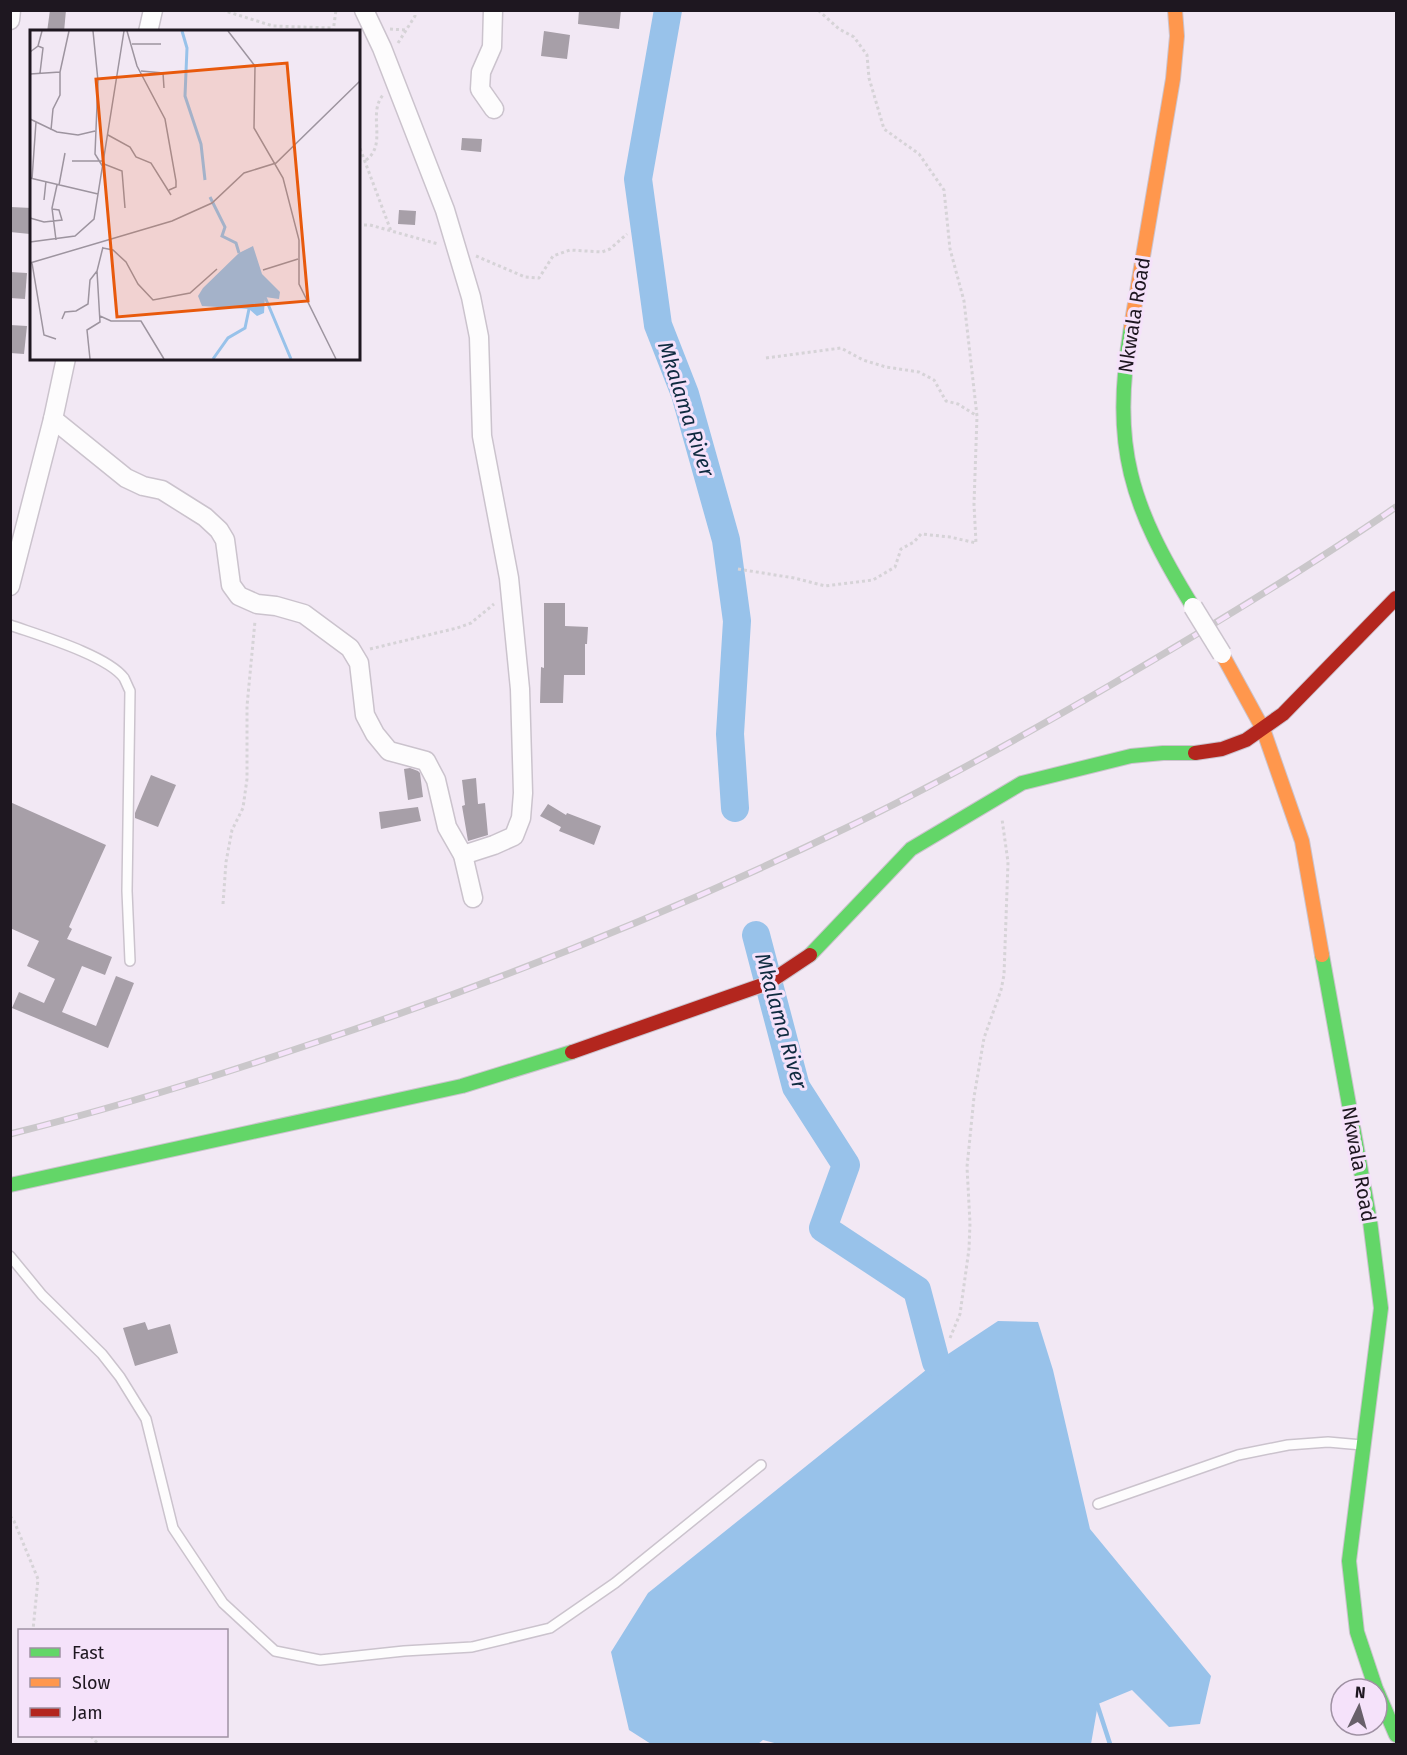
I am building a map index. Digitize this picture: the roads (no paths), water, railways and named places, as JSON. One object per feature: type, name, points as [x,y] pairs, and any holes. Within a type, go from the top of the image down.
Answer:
[{"type":"street","points":[[10,20],[11,10]]},
{"type":"street","points":[[148,30],[153,10]]},
{"type":"street","points":[[364,10],[426,157],[471,297],[479,337],[482,436],[501,528],[512,600],[520,688],[523,793],[521,818],[514,836],[463,855]]},
{"type":"street","points":[[493,10],[492,46],[481,72],[480,89],[494,109]]},
{"type":"street","name":"Nkwala Road","points":[[1175,10],[1177,36],[1173,79],[1125,363],[1122,425],[1126,460],[1155,543],[1193,607]]},
{"type":"street","points":[[10,586],[53,419],[66,360]]},
{"type":"street","points":[[53,419],[126,478],[143,486],[162,490],[205,517],[219,530],[225,540],[231,585],[239,596],[257,604],[276,606],[304,614],[343,642],[359,663],[365,714],[375,734],[389,751],[426,761],[436,780],[447,827],[463,855],[472,898]]},
{"type":"street","points":[[10,1185],[462,1086],[599,1044],[768,983],[807,958],[911,849],[1022,783],[1131,756],[1198,753],[1222,749],[1246,740],[1283,714],[1396,598]]},
{"type":"street","points":[[1193,607],[1222,654]]},
{"type":"street","name":"Nkwala Road","points":[[1222,654],[1263,729],[1302,841],[1370,1221],[1381,1308],[1349,1561],[1357,1632],[1373,1677]]},
{"type":"street","name":"Nkwala Road","points":[[1389,1718],[1396,1735]]},
{"type":"lane","points":[[10,625],[89,655],[115,670],[124,679],[130,691],[127,891],[130,961]]},
{"type":"lane","points":[[10,1256],[42,1295],[102,1354],[120,1377],[146,1419],[173,1528],[223,1604],[276,1651],[320,1660],[404,1651],[472,1647],[550,1628],[615,1583],[761,1465]]},
{"type":"lane","points":[[1098,1504],[1238,1455],[1288,1445],[1328,1442],[1365,1445]]},
{"type":"water","points":[[998,1321],[1038,1322],[1053,1370],[1090,1529],[1211,1676],[1200,1724],[1169,1727],[1132,1690],[1098,1704],[1091,1744],[778,1744],[763,1740],[758,1744],[651,1744],[629,1730],[611,1652],[648,1593],[936,1362]]},
{"type":"waterway","name":"Mkalama River","points":[[668,10],[638,179],[658,325],[685,394],[726,540],[737,621],[730,734],[735,808]]},
{"type":"waterway","name":"Mkalama River","points":[[756,935],[796,1087],[846,1165],[823,1228],[917,1290],[936,1362]]},
{"type":"waterway","points":[[1097,1704],[1110,1744]]},
{"type":"railway","points":[[10,1134],[195,1082],[374,1023],[579,946],[780,859],[913,795],[1146,665],[1326,554],[1396,507]]}]
